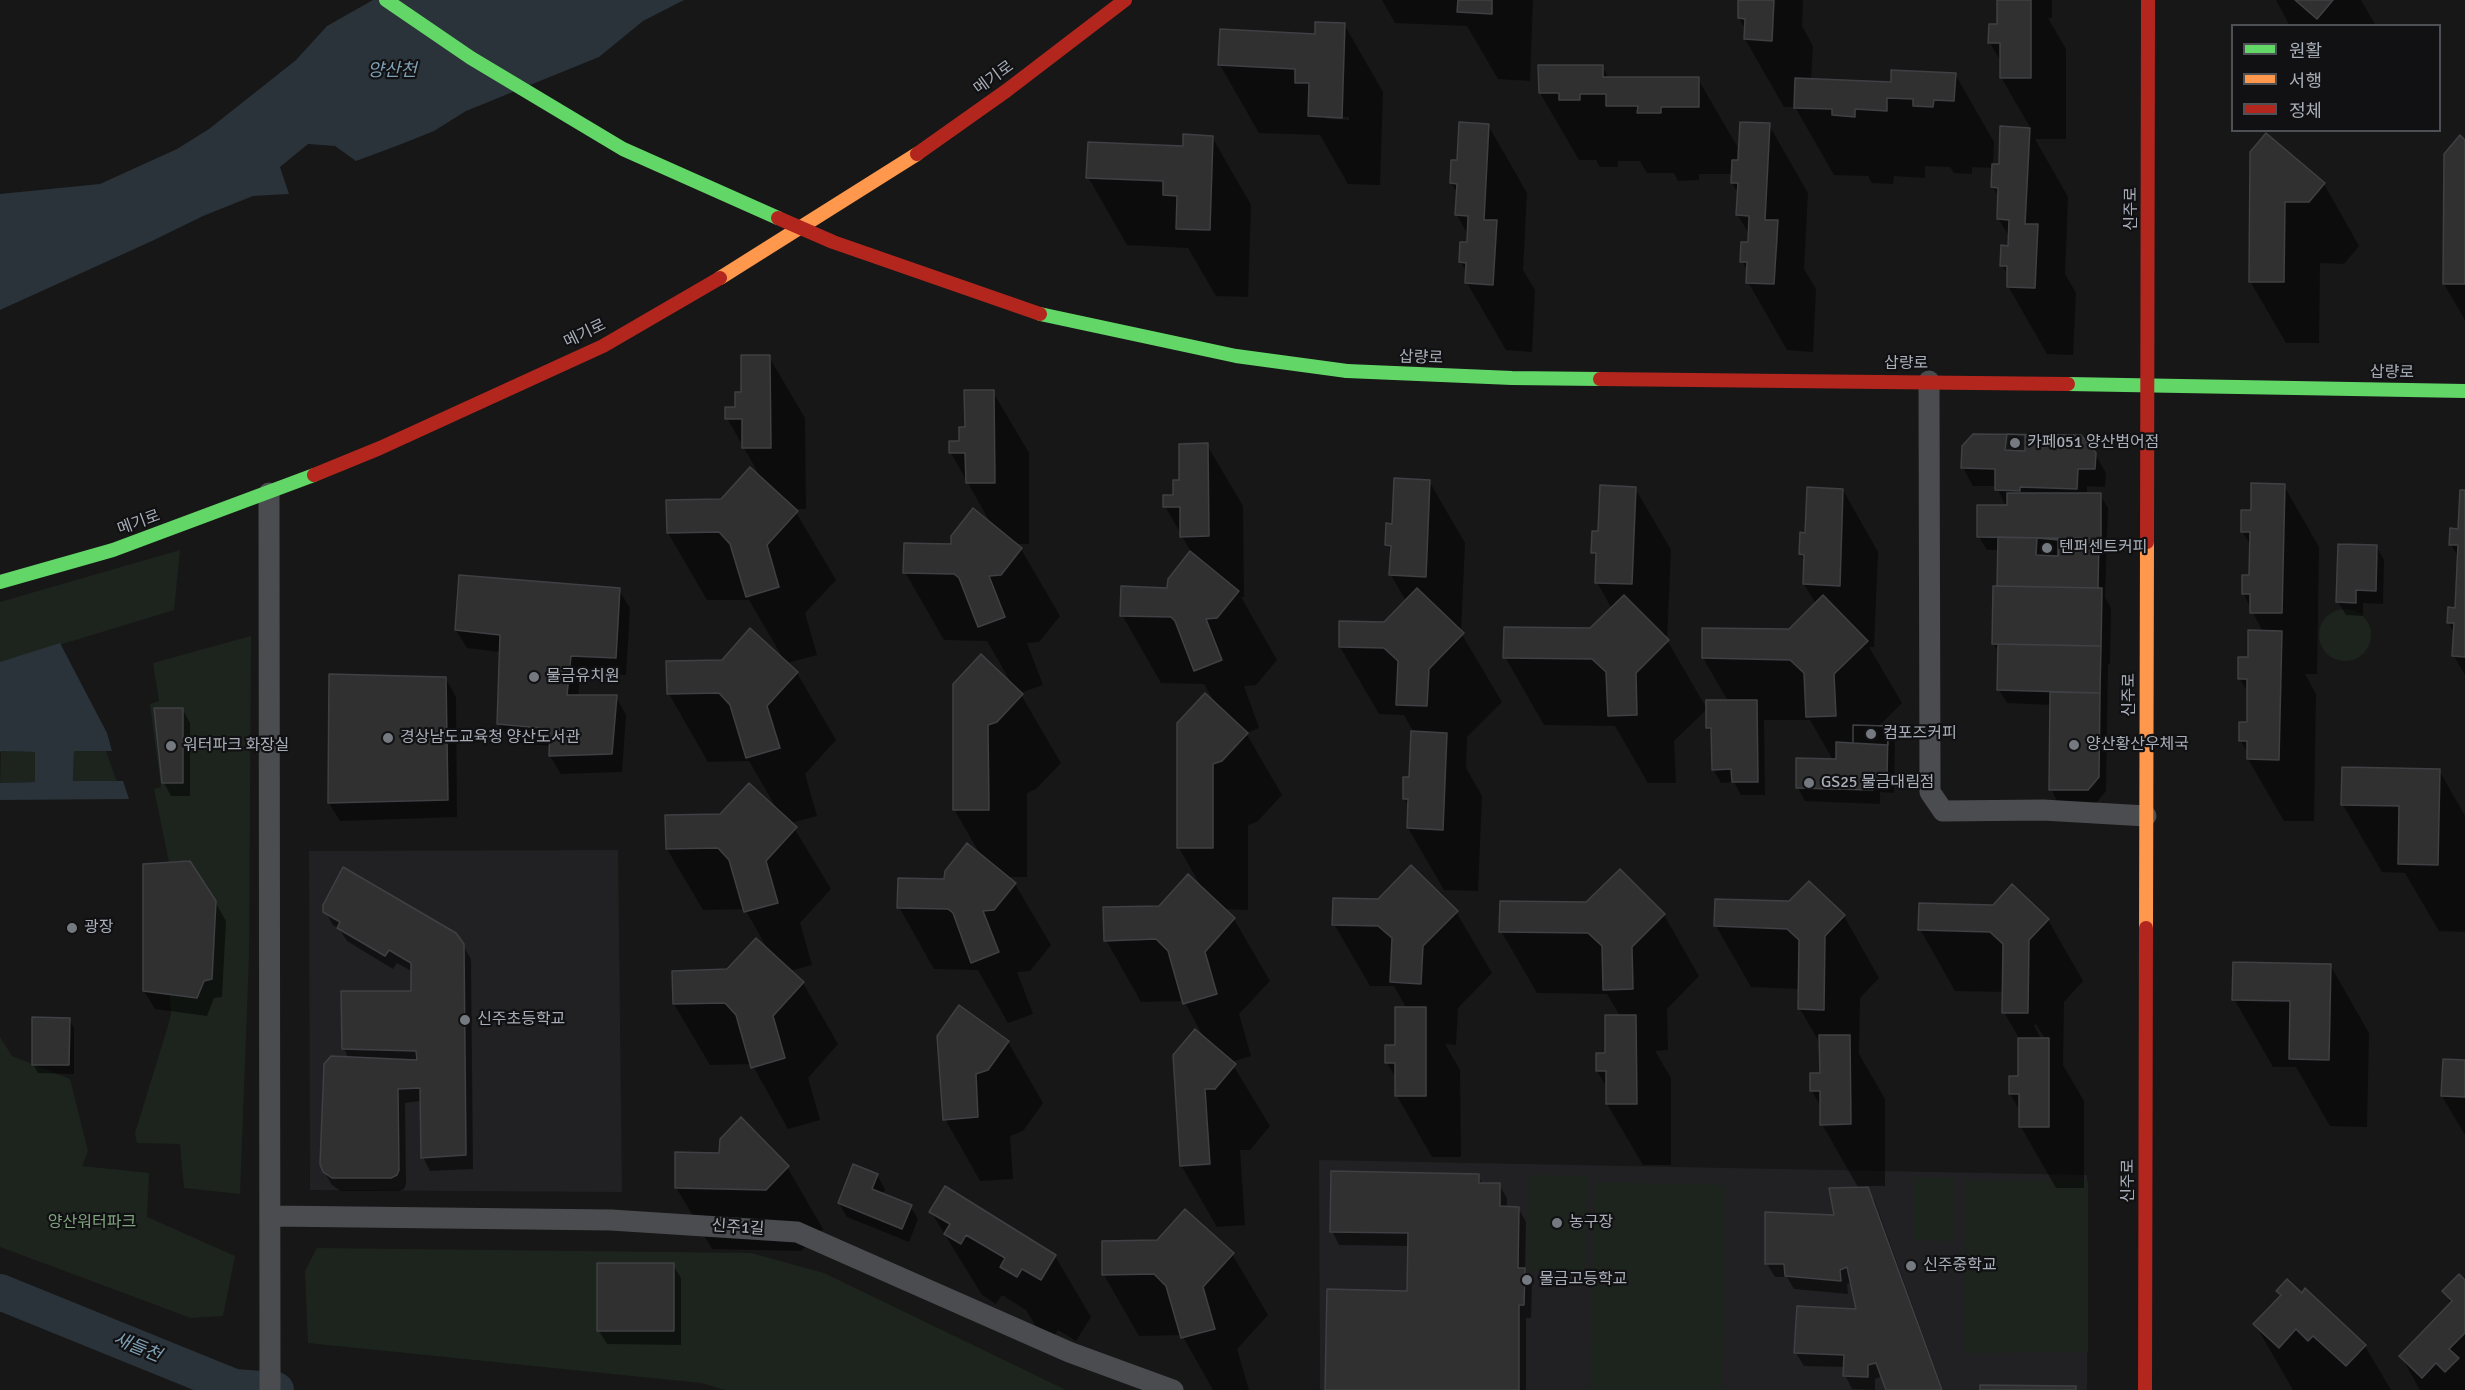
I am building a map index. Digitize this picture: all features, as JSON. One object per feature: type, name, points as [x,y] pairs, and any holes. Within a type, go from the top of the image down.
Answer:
[{"type":"street","name":"삽량로","points":[[386,0],[471,58],[623,149],[832,242],[1033,312],[1236,356],[1347,371],[1512,378],[1929,381],[2465,391]]},
{"type":"street","name":"메기로","points":[[0,582],[113,550],[269,493],[380,448],[603,346],[733,270],[907,161],[1006,91],[1125,0]]},
{"type":"street","name":"신주로","points":[[2145,1390],[2148,0]]},
{"type":"street","points":[[1929,381],[1930,792],[1943,810],[2043,810],[2146,816]]},
{"type":"street","points":[[269,493],[270,1390]]},
{"type":"street","name":"신주1길","points":[[271,1216],[611,1220],[797,1232],[1069,1352],[1173,1390]]},
{"type":"shaded area","name":"신주초등학교","points":[[618,850],[622,1192],[310,1190],[309,851]]},
{"type":"shaded area","points":[[1319,1160],[2087,1175],[2087,1390],[1320,1390]]},
{"type":"green space","points":[[180,550],[174,610],[0,663],[0,602]]},
{"type":"green space","points":[[2340,609],[2350,609],[2364,616],[2371,635],[2364,654],[2350,661],[2340,661],[2330,657],[2323,650],[2319,640],[2319,630],[2323,620],[2330,613]]},
{"type":"green space","points":[[251,636],[249,956],[240,1194],[184,1188],[180,1144],[137,1143],[135,1133],[168,1026],[171,1014],[170,995],[197,998],[204,981],[212,979],[216,901],[190,861],[169,862],[154,789],[161,787],[150,704],[159,701],[153,663]]},
{"type":"green space","points":[[1,751],[35,752],[35,782],[0,783]]},
{"type":"green space","points":[[74,751],[106,751],[117,782],[73,782]]},
{"type":"green space","name":"양산워터파크","points":[[0,1037],[12,1056],[70,1079],[88,1151],[82,1166],[149,1173],[147,1217],[235,1256],[223,1316],[191,1318],[0,1247]]},
{"type":"green space","name":"농구장","points":[[1529,1175],[1587,1176],[1586,1272],[1528,1271]]},
{"type":"green space","points":[[1914,1178],[1954,1178],[1953,1241],[1913,1240]]},
{"type":"green space","points":[[1965,1181],[2088,1181],[2088,1352],[1966,1353]]},
{"type":"green space","points":[[1594,1182],[1725,1185],[1722,1390],[1590,1390]]},
{"type":"green space","points":[[317,1248],[751,1253],[824,1273],[1066,1390],[725,1390],[701,1383],[308,1343],[305,1271]]},
{"type":"water","name":"양산천","points":[[373,0],[684,0],[643,21],[599,57],[466,111],[434,131],[399,145],[356,161],[335,146],[308,144],[280,167],[289,194],[253,196],[203,216],[0,310],[0,194],[100,184],[177,149],[209,129],[296,60],[327,26]]},
{"type":"water","points":[[60,643],[107,733],[112,751],[74,751],[73,781],[123,781],[129,799],[0,800],[0,783],[35,782],[35,752],[1,751],[0,753],[0,662]]},
{"type":"building","points":[[1458,0],[1492,0],[1492,14],[1457,12]]},
{"type":"building","points":[[1738,0],[1774,0],[1772,41],[1744,39],[1745,19],[1738,18]]},
{"type":"building","points":[[1997,0],[2031,0],[2031,78],[2000,78],[2000,43],[1988,43],[1989,24],[1997,24]]},
{"type":"building","points":[[2295,0],[2333,0],[2317,19]]},
{"type":"building","points":[[1315,22],[1345,23],[1342,118],[1308,116],[1309,83],[1295,83],[1295,69],[1218,65],[1220,29],[1315,34]]},
{"type":"building","points":[[1538,65],[1603,65],[1603,77],[1699,77],[1699,107],[1661,107],[1661,113],[1637,113],[1638,106],[1606,106],[1606,94],[1580,94],[1580,100],[1559,100],[1559,93],[1539,93]]},
{"type":"building","points":[[1891,70],[1956,73],[1954,101],[1934,100],[1933,107],[1913,106],[1913,99],[1887,98],[1887,111],[1855,109],[1855,117],[1832,115],[1832,109],[1794,108],[1795,78],[1891,82]]},
{"type":"building","points":[[1459,122],[1489,124],[1484,220],[1497,220],[1493,285],[1465,283],[1466,263],[1459,262],[1460,242],[1467,242],[1468,216],[1455,215],[1457,184],[1450,183],[1451,160],[1457,160]]},
{"type":"building","points":[[1740,122],[1770,123],[1765,220],[1778,220],[1774,284],[1746,283],[1747,262],[1740,262],[1741,242],[1748,242],[1749,216],[1736,215],[1738,183],[1731,183],[1732,160],[1738,160]]},
{"type":"building","points":[[2000,126],[2030,128],[2025,224],[2038,224],[2035,288],[2007,287],[2007,266],[2000,266],[2001,245],[2008,246],[2009,220],[1997,219],[1998,188],[1991,187],[1992,164],[1999,164]]},
{"type":"building","points":[[2266,133],[2325,183],[2309,202],[2285,202],[2284,282],[2249,282],[2250,152]]},
{"type":"building","points":[[1183,134],[1213,136],[1210,230],[1176,229],[1177,196],[1163,195],[1163,181],[1086,178],[1088,142],[1183,146]]},
{"type":"building","points":[[2460,135],[2465,140],[2465,284],[2443,284],[2444,154]]},
{"type":"building","points":[[741,355],[770,355],[771,448],[742,448],[742,419],[725,419],[725,407],[735,407],[735,392],[741,392]]},
{"type":"building","points":[[964,390],[994,390],[995,483],[966,483],[965,453],[949,453],[949,441],[959,441],[959,427],[965,427]]},
{"type":"building","points":[[1973,434],[2081,435],[2096,453],[2095,469],[2078,469],[2077,489],[2020,487],[2020,491],[1995,490],[1995,469],[1961,468],[1962,446]]},
{"type":"building","name":"카페051 양산범어점","points":[[2007,434],[2025,435],[2025,451],[2005,450]]},
{"type":"building","points":[[1208,443],[1209,536],[1180,537],[1180,507],[1163,507],[1163,495],[1173,495],[1173,480],[1179,480],[1179,444]]},
{"type":"building","points":[[750,467],[798,511],[767,545],[779,587],[746,597],[730,544],[719,532],[667,533],[666,500],[721,499]]},
{"type":"building","points":[[1394,478],[1430,480],[1426,577],[1389,575],[1391,546],[1385,545],[1386,523],[1392,524]]},
{"type":"building","points":[[2251,483],[2285,484],[2282,613],[2250,613],[2250,594],[2242,594],[2242,575],[2249,575],[2250,532],[2241,532],[2241,510],[2251,510]]},
{"type":"building","points":[[1600,485],[1636,487],[1632,584],[1595,583],[1596,553],[1591,553],[1592,531],[1598,531]]},
{"type":"building","points":[[1807,487],[1843,489],[1840,586],[1803,584],[1804,555],[1799,554],[1800,532],[1805,533]]},
{"type":"building","points":[[2460,490],[2465,490],[2465,657],[2452,656],[2454,623],[2447,623],[2448,607],[2455,608],[2458,545],[2449,545],[2450,528],[2458,529]]},
{"type":"building","points":[[2007,493],[2101,493],[2101,539],[1977,537],[1977,505],[2007,505]]},
{"type":"building","points":[[973,508],[1022,548],[1001,575],[989,576],[1005,617],[978,627],[959,578],[954,574],[903,573],[904,543],[951,544],[951,536]]},
{"type":"building","points":[[1998,537],[2099,539],[2098,588],[1997,586]]},
{"type":"building","name":"텐퍼센트커피","points":[[2037,538],[2058,540],[2058,556],[2036,555]]},
{"type":"building","points":[[2338,544],[2377,545],[2376,591],[2356,590],[2356,603],[2336,602]]},
{"type":"building","points":[[1190,551],[1239,591],[1217,618],[1206,619],[1222,660],[1194,671],[1175,621],[1171,617],[1120,616],[1121,586],[1167,588],[1168,579]]},
{"type":"building","name":"물금유치원","points":[[459,575],[620,588],[616,658],[571,656],[567,695],[617,695],[612,754],[549,756],[550,729],[497,724],[500,635],[455,630]]},
{"type":"building","points":[[1993,586],[2102,588],[2101,646],[1992,644]]},
{"type":"building","points":[[1417,588],[1464,633],[1429,669],[1427,706],[1396,705],[1398,661],[1384,648],[1339,647],[1339,621],[1384,622]]},
{"type":"building","points":[[1624,595],[1669,640],[1636,673],[1637,715],[1608,716],[1606,672],[1592,659],[1503,658],[1504,627],[1590,628]]},
{"type":"building","points":[[1823,595],[1868,641],[1834,674],[1836,716],[1806,717],[1804,673],[1790,660],[1702,658],[1702,628],[1789,629]]},
{"type":"building","points":[[750,628],[798,672],[767,706],[780,748],[746,758],[730,705],[719,693],[667,694],[666,661],[722,660]]},
{"type":"building","points":[[2248,630],[2282,631],[2279,760],[2247,759],[2247,741],[2239,741],[2239,722],[2247,722],[2247,679],[2238,679],[2238,657],[2248,657]]},
{"type":"building","points":[[1998,644],[2101,646],[2100,693],[1997,690]]},
{"type":"building","points":[[981,654],[1023,694],[997,722],[988,725],[989,810],[953,810],[953,684]]},
{"type":"building","name":"경상남도교육청 양산도서관","points":[[329,674],[446,677],[448,800],[328,803]]},
{"type":"building","points":[[2050,692],[2100,693],[2099,777],[2088,790],[2049,790]]},
{"type":"building","points":[[1205,693],[1248,733],[1222,761],[1213,764],[1213,848],[1177,848],[1177,723]]},
{"type":"building","points":[[1706,700],[1757,700],[1758,782],[1732,782],[1731,769],[1712,770],[1711,728],[1706,728]]},
{"type":"building","name":"워터파크 화장실","points":[[154,708],[183,708],[183,783],[162,783]]},
{"type":"building","points":[[1853,725],[1888,726],[1887,780],[1873,779],[1873,790],[1796,788],[1796,758],[1836,759],[1836,742],[1853,743]]},
{"type":"building","name":"컴포즈커피","points":[[1853,725],[1888,726],[1888,745],[1853,743]]},
{"type":"building","points":[[1411,731],[1447,733],[1443,830],[1407,828],[1408,799],[1403,799],[1403,777],[1409,777]]},
{"type":"building","points":[[2342,767],[2440,769],[2438,865],[2398,864],[2399,806],[2341,805]]},
{"type":"building","points":[[749,783],[797,827],[766,861],[778,903],[744,912],[729,860],[718,848],[666,849],[665,815],[720,814]]},
{"type":"building","points":[[967,843],[1016,883],[994,910],[983,911],[999,952],[971,963],[953,913],[948,909],[897,908],[898,878],[944,879],[945,871]]},
{"type":"building","points":[[190,861],[216,901],[212,979],[204,981],[197,998],[143,991],[143,864]]},
{"type":"building","points":[[1411,865],[1458,911],[1423,946],[1421,984],[1390,982],[1392,938],[1378,926],[1332,925],[1333,898],[1378,899]]},
{"type":"building","points":[[343,867],[456,933],[464,944],[466,1155],[421,1158],[420,1088],[398,1089],[399,1170],[397,1175],[391,1178],[332,1178],[323,1172],[320,1164],[324,1064],[331,1056],[417,1060],[416,1051],[342,1049],[341,991],[411,991],[411,963],[389,950],[385,956],[337,928],[340,922],[323,912],[323,905]]},
{"type":"building","points":[[1620,869],[1665,914],[1632,947],[1633,989],[1603,990],[1602,946],[1588,933],[1499,932],[1500,901],[1586,902]]},
{"type":"building","points":[[1188,874],[1235,918],[1205,952],[1217,994],[1183,1004],[1168,951],[1156,939],[1104,941],[1103,907],[1159,906]]},
{"type":"building","points":[[1809,881],[1845,915],[1825,936],[1824,1010],[1798,1009],[1799,940],[1787,929],[1714,926],[1715,899],[1789,901]]},
{"type":"building","points":[[2012,884],[2049,919],[2029,940],[2028,1013],[2002,1013],[2003,944],[1990,932],[1918,930],[1919,903],[1993,905]]},
{"type":"building","points":[[756,938],[804,982],[773,1016],[785,1058],[751,1068],[736,1015],[725,1003],[673,1004],[672,971],[727,969]]},
{"type":"building","points":[[2233,962],[2331,964],[2329,1060],[2289,1059],[2290,1001],[2232,1000]]},
{"type":"building","points":[[959,1005],[1009,1041],[988,1070],[976,1074],[978,1117],[943,1120],[937,1036]]},
{"type":"building","points":[[1395,1007],[1426,1007],[1426,1096],[1395,1096],[1395,1063],[1385,1063],[1385,1045],[1395,1045]]},
{"type":"building","points":[[1605,1015],[1636,1015],[1637,1104],[1606,1104],[1606,1071],[1596,1071],[1596,1053],[1605,1053]]},
{"type":"building","points":[[32,1017],[70,1018],[69,1065],[32,1065]]},
{"type":"building","points":[[1195,1029],[1236,1064],[1215,1089],[1205,1089],[1210,1164],[1180,1166],[1173,1055]]},
{"type":"building","points":[[1819,1035],[1850,1035],[1851,1124],[1820,1125],[1820,1091],[1810,1091],[1810,1073],[1820,1073]]},
{"type":"building","points":[[2018,1038],[2049,1038],[2049,1127],[2019,1127],[2019,1094],[2009,1094],[2009,1076],[2018,1076]]},
{"type":"building","points":[[2443,1059],[2465,1060],[2465,1097],[2441,1096]]},
{"type":"building","points":[[741,1117],[789,1166],[766,1190],[675,1188],[675,1152],[719,1153],[720,1139]]},
{"type":"building","points":[[853,1164],[878,1174],[872,1189],[912,1205],[902,1229],[838,1203]]},
{"type":"building","points":[[1331,1171],[1479,1174],[1479,1183],[1500,1183],[1500,1206],[1519,1207],[1518,1268],[1525,1268],[1524,1305],[1519,1305],[1519,1390],[1325,1390],[1327,1289],[1407,1291],[1408,1233],[1330,1232]]},
{"type":"building","points":[[945,1186],[1056,1255],[1041,1280],[1022,1269],[1017,1277],[1000,1267],[1005,1258],[966,1235],[961,1244],[944,1234],[950,1224],[929,1212]]},
{"type":"building","points":[[1868,1187],[1942,1390],[1886,1390],[1876,1363],[1868,1365],[1868,1377],[1843,1376],[1844,1355],[1794,1353],[1797,1306],[1856,1309],[1847,1267],[1840,1270],[1841,1281],[1785,1276],[1784,1264],[1765,1264],[1765,1212],[1834,1215],[1829,1188]]},
{"type":"building","points":[[1185,1209],[1234,1253],[1203,1287],[1215,1329],[1181,1338],[1166,1286],[1154,1274],[1102,1275],[1102,1241],[1157,1240]]},
{"type":"building","points":[[597,1263],[674,1263],[674,1331],[597,1331]]},
{"type":"building","points":[[2459,1274],[2465,1280],[2465,1333],[2449,1349],[2459,1358],[2445,1372],[2436,1363],[2422,1378],[2399,1356],[2452,1301],[2442,1291]]},
{"type":"building","points":[[2287,1279],[2302,1293],[2305,1288],[2366,1345],[2346,1366],[2313,1336],[2308,1341],[2296,1329],[2279,1348],[2253,1324],[2281,1295],[2276,1291]]},
{"type":"building","points":[[1980,1385],[2076,1386],[2076,1390],[1980,1390]]},
{"type":"waterway","name":"새들천","points":[[0,1292],[234,1387],[276,1390]]},
{"type":"traffic: fast","points":[[386,0],[471,58],[623,149],[778,218]]},
{"type":"traffic: fast","points":[[1040,314],[1236,356],[1347,371]]},
{"type":"traffic: fast","points":[[1347,371],[1600,379]]},
{"type":"traffic: fast","points":[[2068,384],[2465,391]]},
{"type":"traffic: fast","points":[[0,582],[113,550],[314,475]]},
{"type":"traffic: slow","points":[[720,278],[917,154]]},
{"type":"traffic: slow","points":[[2146,928],[2147,542]]},
{"type":"traffic: jam","points":[[917,154],[1006,91],[1125,0]]},
{"type":"traffic: jam","points":[[2147,542],[2148,0]]},
{"type":"traffic: jam","points":[[778,218],[833,242],[1040,314]]},
{"type":"traffic: jam","points":[[314,475],[380,448],[603,346],[720,278]]},
{"type":"traffic: jam","points":[[1600,379],[2068,384]]},
{"type":"traffic: jam","points":[[2145,1390],[2146,928]]},
{"type":"place","name":"카페051 양산범어점","points":[[2015,443]]},
{"type":"place","name":"텐퍼센트커피","points":[[2047,548]]},
{"type":"place","name":"물금유치원","points":[[534,677]]},
{"type":"place","name":"컴포즈커피","points":[[1871,734]]},
{"type":"place","name":"경상남도교육청 양산도서관","points":[[388,738]]},
{"type":"place","name":"양산황산우체국","points":[[2074,745]]},
{"type":"place","name":"워터파크 화장실","points":[[171,746]]},
{"type":"place","name":"GS25 물금대림점","points":[[1809,783]]},
{"type":"place","name":"광장","points":[[72,928]]},
{"type":"place","name":"신주초등학교","points":[[465,1020]]},
{"type":"place","name":"농구장","points":[[1557,1223]]},
{"type":"place","name":"신주중학교","points":[[1911,1266]]},
{"type":"place","name":"물금고등학교","points":[[1527,1280]]}]
